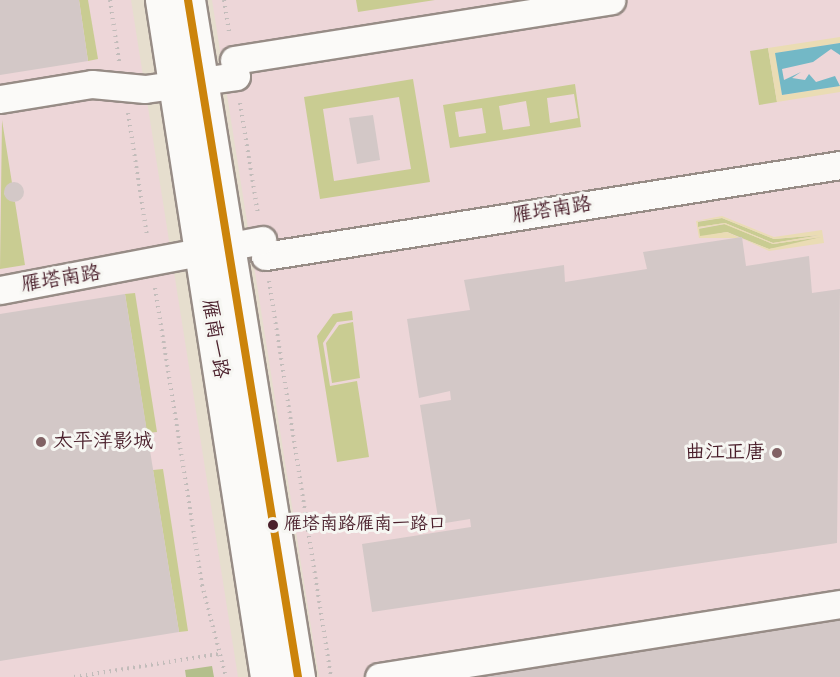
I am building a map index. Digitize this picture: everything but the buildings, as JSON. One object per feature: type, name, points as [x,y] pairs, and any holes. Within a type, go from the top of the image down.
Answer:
[{"type":"main road","name":"雁南一路","points":[[162,0],[188,83]]},
{"type":"main road","name":"雁南一路","points":[[188,0],[188,83],[213,248],[267,677]]},
{"type":"main road","name":"雁南一路","points":[[213,248],[298,677]]},
{"type":"street","points":[[0,99],[92,84],[124,88],[188,83],[235,68],[611,0]]},
{"type":"street","name":"雁塔南路","points":[[0,290],[122,271],[151,260],[213,248],[263,248],[840,165]]},
{"type":"street","points":[[379,677],[840,604]]},
{"type":"path","points":[[110,0],[202,585],[226,677]]},
{"type":"path","points":[[224,0],[331,677]]},
{"type":"path","points":[[74,677],[220,654]]},
{"type":"shaded area","points":[[0,0],[131,0],[238,677],[0,677]]},
{"type":"shaded area","points":[[212,0],[840,0],[840,677],[319,677]]},
{"type":"green space","points":[[79,0],[88,0],[98,59],[88,61]]},
{"type":"green space","points":[[356,0],[435,0],[358,12]]},
{"type":"green space","points":[[768,48],[777,102],[759,105],[750,51]]},
{"type":"green space","points":[[413,79],[430,182],[320,199],[304,97]],"holes":[[[399,97],[411,169],[334,181],[323,109]]]},
{"type":"green space","points":[[575,84],[581,127],[450,148],[443,105]],"holes":[[[574,94],[578,118],[550,123],[547,98]],[[526,101],[530,126],[503,130],[499,106]],[[482,108],[486,133],[459,137],[455,112]]]},
{"type":"green space","points":[[2,120],[12,183],[4,194],[15,202],[25,265],[0,269]]},
{"type":"green space","points":[[722,218],[774,239],[821,235],[773,243],[725,223],[698,227],[697,222]]},
{"type":"green space","points":[[725,224],[773,244],[821,237],[822,241],[769,249],[727,232],[700,237],[698,229]]},
{"type":"green space","points":[[135,293],[157,432],[147,433],[125,294]]},
{"type":"green space","points":[[352,311],[353,320],[337,322],[323,343],[330,386],[357,381],[369,457],[337,462],[317,336],[333,314]]},
{"type":"green space","points":[[353,322],[360,378],[332,383],[326,343],[339,325]]},
{"type":"green space","points":[[163,469],[188,631],[179,632],[153,470]]},
{"type":"green space","points":[[212,666],[214,677],[186,677],[185,670]]},
{"type":"sand","points":[[840,37],[840,43],[776,53],[782,95],[840,86],[840,92],[777,102],[768,48]]},
{"type":"sand","points":[[722,216],[774,237],[822,230],[824,243],[769,251],[743,239],[769,249],[821,237],[773,244],[724,224],[699,228],[700,236],[727,232],[740,238],[699,238],[696,221]],"holes":[[[722,218],[774,239],[821,235],[773,243],[725,223],[698,227],[698,221]]]},
{"type":"water","points":[[840,43],[840,55],[831,49],[813,62],[782,69],[784,80],[801,72],[792,78],[805,80],[809,74],[816,82],[835,76],[840,86],[782,95],[775,53]]},
{"type":"transit line","points":[[188,0],[298,677]]},
{"type":"place","name":"太平洋影城","points":[[41,442]]},
{"type":"place","name":"曲江正唐","points":[[777,453]]},
{"type":"place","name":"雁塔南路雁南一路口","points":[[273,525]]}]
